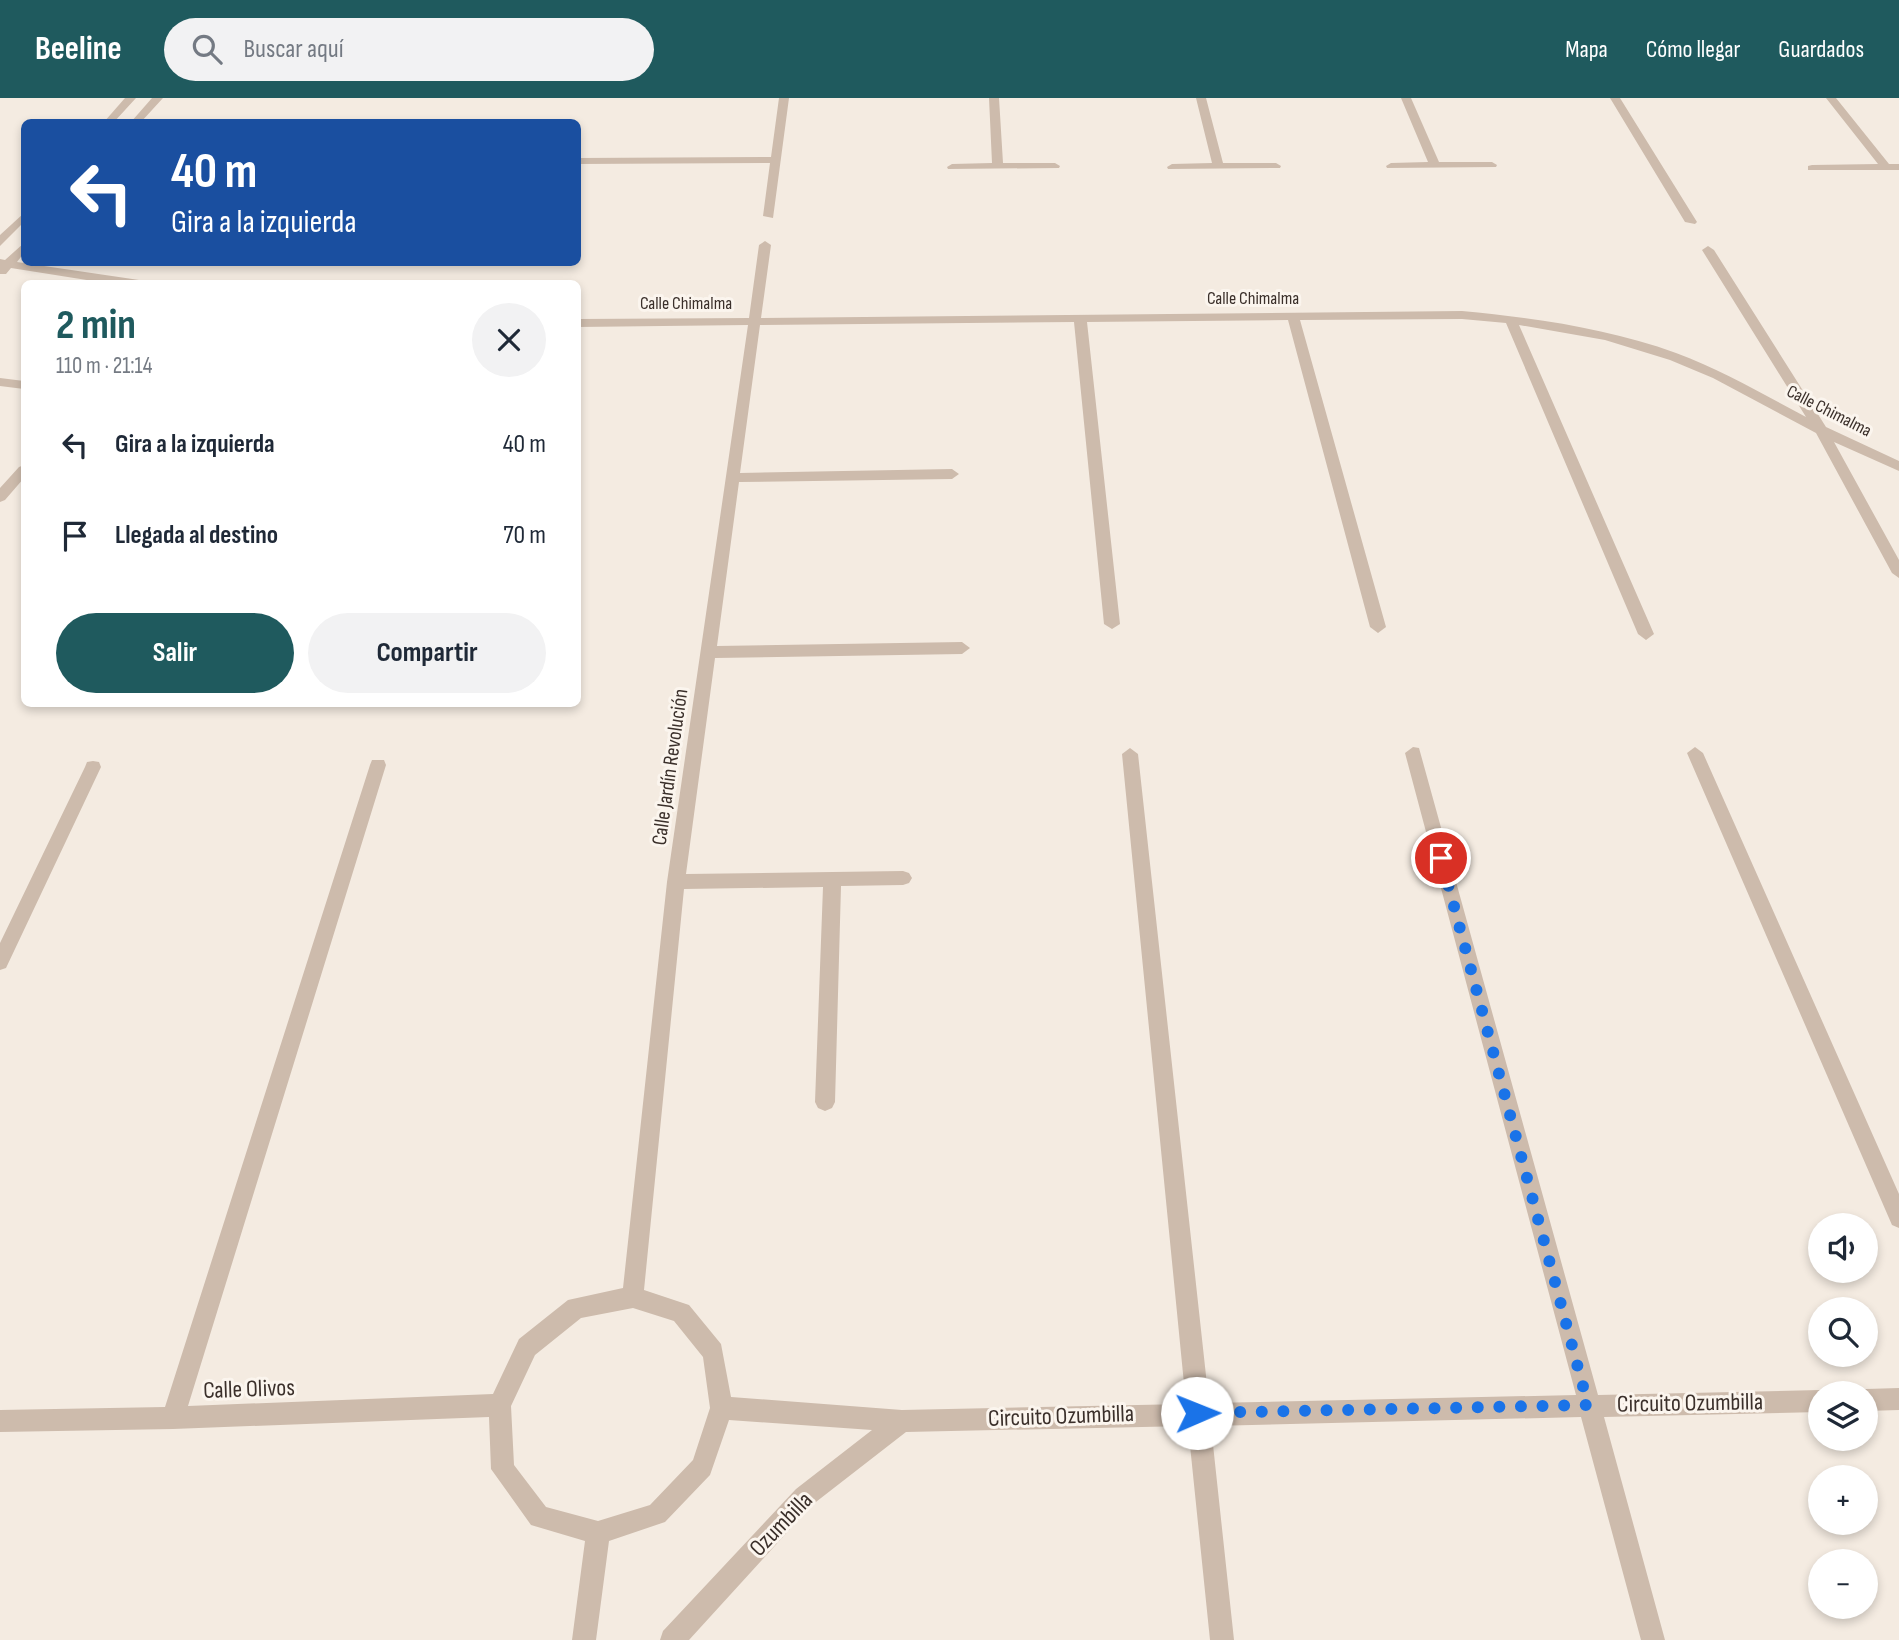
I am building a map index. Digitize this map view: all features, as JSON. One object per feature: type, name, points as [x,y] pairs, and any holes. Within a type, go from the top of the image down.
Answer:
[{"type":"street","points":[[112,119],[131,98]]},
{"type":"street","points":[[139,119],[158,98]]},
{"type":"street","points":[[769,216],[784,98]]},
{"type":"street","points":[[994,98],[998,166]]},
{"type":"street","points":[[1201,98],[1219,167]]},
{"type":"street","points":[[1406,98],[1435,165]]},
{"type":"street","points":[[1615,98],[1691,222]]},
{"type":"street","points":[[1830,98],[1893,167]]},
{"type":"street","points":[[581,161],[776,160]]},
{"type":"street","points":[[952,167],[1055,166]]},
{"type":"street","points":[[1172,167],[1276,166]]},
{"type":"street","points":[[1391,166],[1492,166]]},
{"type":"street","points":[[1812,168],[1893,167]]},
{"type":"street","points":[[0,242],[21,219]]},
{"type":"street","name":"Calle Jardín Revolución","points":[[633,1297],[676,882],[765,245]]},
{"type":"street","points":[[3,267],[21,250]]},
{"type":"street","points":[[1708,250],[1821,430],[1897,565]]},
{"type":"street","points":[[3,267],[107,280]]},
{"type":"street","name":"Calle Chimalma","points":[[581,323],[1462,316],[1510,320],[1580,331],[1653,349],[1722,377],[1821,430],[1899,467]]},
{"type":"street","points":[[1293,317],[1378,627]]},
{"type":"street","points":[[1080,318],[1112,624]]},
{"type":"street","points":[[1510,320],[1646,634]]},
{"type":"street","points":[[0,382],[21,385]]},
{"type":"street","points":[[0,497],[21,473]]},
{"type":"street","points":[[733,478],[952,474]]},
{"type":"street","points":[[710,652],[962,648]]},
{"type":"street","points":[[1413,753],[1653,1640]]},
{"type":"street","points":[[1695,753],[1899,1218]]},
{"type":"street","points":[[1130,754],[1222,1640]]},
{"type":"street","points":[[173,1418],[377,765]]},
{"type":"street","points":[[0,962],[93,768]]},
{"type":"street","points":[[676,882],[903,878]]},
{"type":"street","points":[[825,1102],[832,880]]},
{"type":"street","points":[[633,1297],[681,1313],[713,1352],[722,1408],[702,1466],[657,1514],[598,1533],[539,1517],[503,1469],[500,1405],[527,1347],[576,1308],[633,1297]]},
{"type":"street","points":[[1878,1400],[1899,1399]]},
{"type":"street","name":"Circuito Ozumbilla","points":[[722,1408],[902,1421],[1808,1401]]},
{"type":"street","name":"Calle Olivos","points":[[0,1421],[173,1418],[500,1405]]},
{"type":"street","name":"Ozumbilla","points":[[672,1640],[804,1497],[902,1421]]},
{"type":"street","points":[[584,1640],[598,1533]]},
{"type":"route","points":[[1197,1413],[1588,1405],[1441,858]]}]
